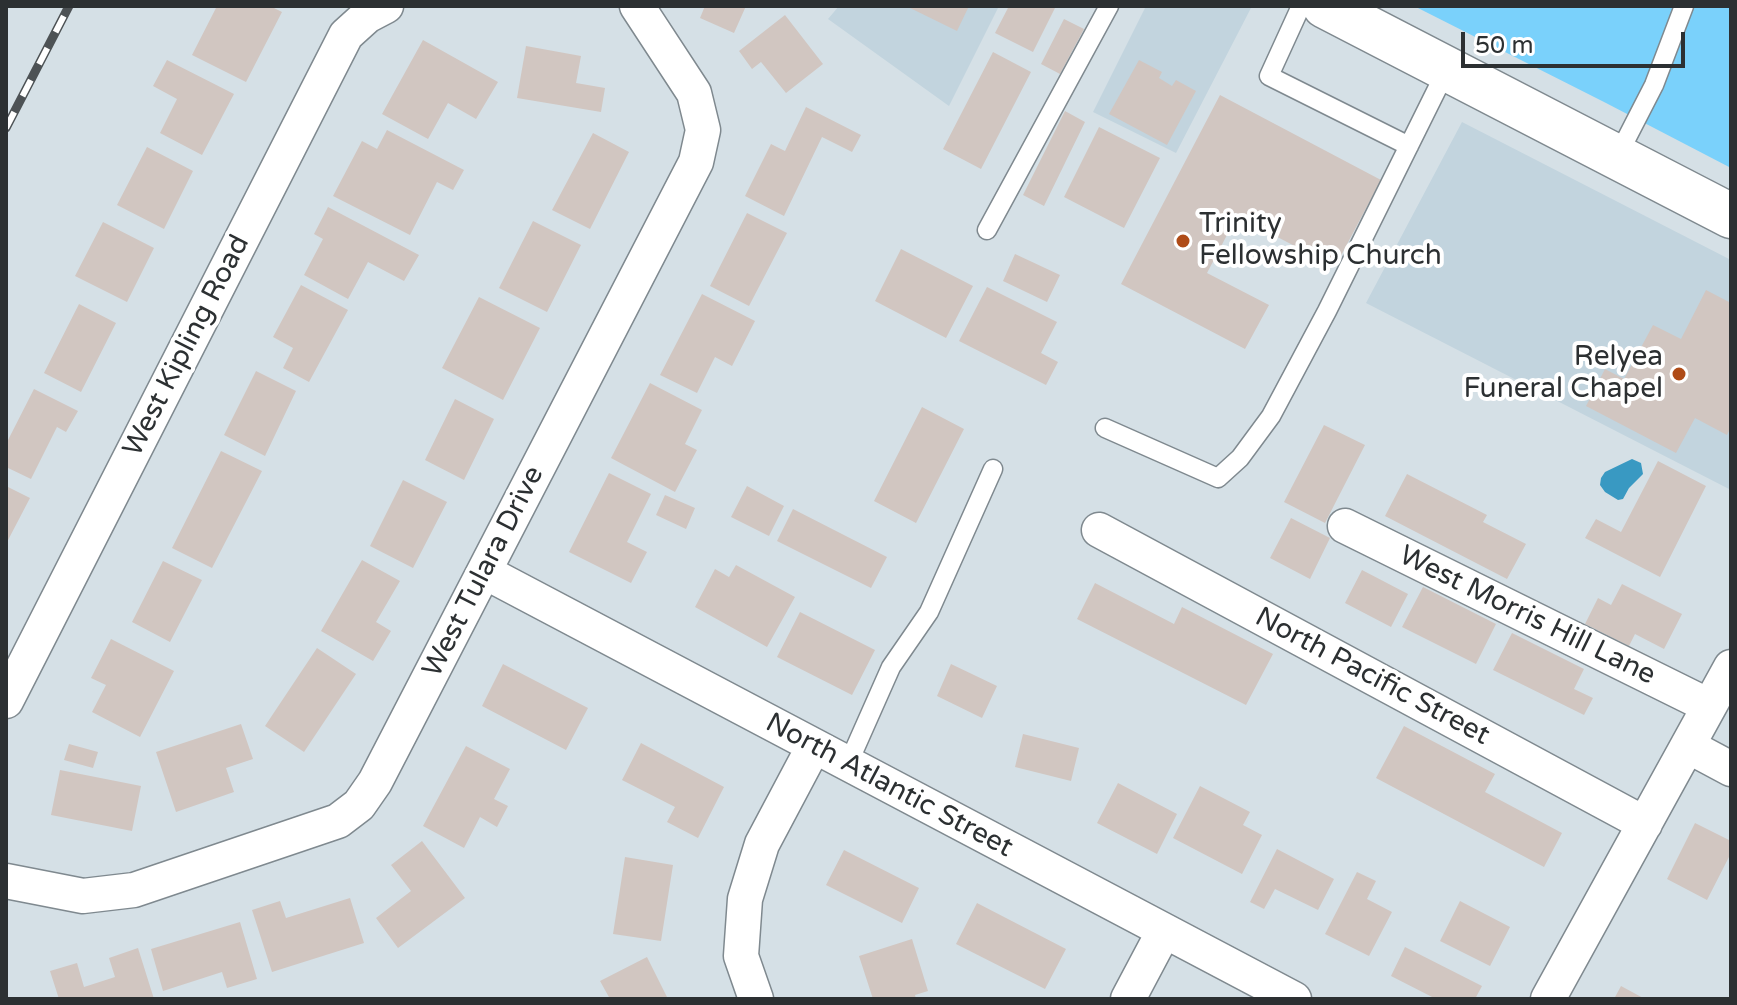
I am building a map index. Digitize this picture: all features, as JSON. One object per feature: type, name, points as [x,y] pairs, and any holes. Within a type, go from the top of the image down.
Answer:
[{"type":"street","name":"West Kipling Road","points":[[6,701],[346,35],[367,16],[386,6]]},
{"type":"street","name":"West Tulara Drive","points":[[6,881],[83,896],[134,890],[338,821],[359,805],[375,782],[696,162],[703,130],[694,93],[637,6]]},
{"type":"street","points":[[1325,6],[1731,216]]},
{"type":"street","name":"West Morris Hill Lane","points":[[1345,526],[1709,706]]},
{"type":"street","name":"North Pacific Street","points":[[1099,530],[1645,824]]},
{"type":"street","name":"North Atlantic Street","points":[[485,572],[1294,999]]},
{"type":"street","points":[[1548,999],[1731,667]]},
{"type":"street","points":[[756,999],[741,956],[745,899],[762,844],[814,746]]},
{"type":"street","points":[[1688,746],[1731,769]]},
{"type":"street","points":[[1128,999],[1164,931]]},
{"type":"lane","points":[[987,230],[1109,6]]},
{"type":"lane","points":[[1301,6],[1269,76],[1409,146]]},
{"type":"lane","points":[[1617,157],[1654,85],[1684,6]]},
{"type":"lane","points":[[1105,428],[1218,478],[1240,458],[1271,416],[1327,311],[1447,69]]},
{"type":"lane","points":[[848,764],[891,667],[929,612],[993,469]]},
{"type":"shaded area","points":[[839,6],[999,6],[949,106],[828,19]]},
{"type":"shaded area","points":[[1146,6],[1252,6],[1176,153],[1093,112]]},
{"type":"shaded area","points":[[1414,6],[1731,6],[1731,168],[1606,103]]},
{"type":"shaded area","points":[[1462,122],[1731,260],[1731,490],[1366,303]]},
{"type":"shaded area","points":[[1632,459],[1641,463],[1643,474],[1623,499],[1618,500],[1605,492],[1600,485],[1601,478],[1605,472]]},
{"type":"building","points":[[217,6],[270,6],[282,12],[246,82],[192,55]]},
{"type":"building","points":[[705,6],[746,6],[734,33],[700,18]]},
{"type":"building","points":[[906,6],[969,6],[957,31]]},
{"type":"building","points":[[1009,6],[1056,6],[1033,52],[995,33]]},
{"type":"building","points":[[785,15],[823,64],[786,93],[761,62],[752,69],[739,51]]},
{"type":"building","points":[[1064,19],[1084,29],[1060,74],[1041,64]]},
{"type":"building","points":[[423,40],[498,82],[476,119],[448,103],[428,139],[382,114]]},
{"type":"building","points":[[526,46],[581,56],[576,83],[605,88],[601,112],[517,98]]},
{"type":"building","points":[[993,52],[1031,72],[981,169],[943,149]]},
{"type":"building","points":[[167,60],[234,94],[202,155],[160,133],[177,99],[153,86]]},
{"type":"building","points":[[1139,60],[1162,72],[1159,78],[1172,86],[1176,80],[1196,91],[1167,145],[1109,114]]},
{"type":"building","name":"Trinity Fellowship Church","points":[[1220,95],[1381,180],[1335,267],[1237,216],[1207,273],[1269,305],[1245,349],[1121,284]]},
{"type":"building","points":[[806,107],[861,135],[852,152],[822,137],[784,216],[745,196],[771,144],[785,151]]},
{"type":"building","points":[[1065,111],[1085,122],[1044,206],[1023,195]]},
{"type":"building","points":[[1099,127],[1160,158],[1124,228],[1064,197]]},
{"type":"building","points":[[387,130],[464,170],[453,190],[437,182],[410,235],[333,196],[362,141],[377,149]]},
{"type":"building","points":[[593,133],[629,152],[590,229],[552,210]]},
{"type":"building","points":[[147,147],[193,171],[164,229],[117,205]]},
{"type":"building","points":[[328,207],[419,255],[404,281],[368,262],[348,299],[304,275],[323,239],[314,234]]},
{"type":"building","points":[[747,213],[787,233],[749,306],[710,286]]},
{"type":"building","points":[[533,221],[581,245],[547,312],[499,288]]},
{"type":"building","points":[[103,222],[154,248],[127,302],[75,276]]},
{"type":"building","points":[[901,249],[973,286],[946,338],[875,301]]},
{"type":"building","points":[[1015,254],[1060,275],[1047,302],[1003,281]]},
{"type":"building","points":[[301,285],[348,310],[309,382],[283,368],[293,348],[273,337]]},
{"type":"building","points":[[987,287],[1057,322],[1041,353],[1058,362],[1046,385],[959,341]]},
{"type":"building","name":"Relyea Funeral Chapel","points":[[1706,290],[1731,303],[1731,427],[1727,435],[1695,418],[1676,453],[1586,406],[1605,369],[1624,379],[1653,325],[1681,339]]},
{"type":"building","points":[[702,294],[755,321],[732,366],[715,357],[697,393],[660,375]]},
{"type":"building","points":[[479,297],[540,328],[503,400],[442,368]]},
{"type":"building","points":[[79,304],[116,323],[81,392],[44,373]]},
{"type":"building","points":[[256,371],[296,391],[265,456],[224,435]]},
{"type":"building","points":[[650,383],[702,410],[685,444],[697,450],[675,492],[611,458]]},
{"type":"building","points":[[34,389],[78,411],[66,432],[57,427],[31,479],[6,467],[6,444]]},
{"type":"building","points":[[455,399],[494,419],[464,480],[425,460]]},
{"type":"building","points":[[922,407],[964,429],[916,523],[874,501]]},
{"type":"building","points":[[1324,425],[1365,445],[1325,523],[1284,502]]},
{"type":"building","points":[[221,451],[262,471],[212,568],[172,548]]},
{"type":"building","points":[[1658,461],[1706,486],[1660,577],[1585,538],[1596,519],[1621,532]]},
{"type":"building","points":[[609,473],[651,494],[627,542],[647,552],[631,583],[569,552]]},
{"type":"building","points":[[1407,474],[1487,515],[1483,522],[1526,544],[1507,579],[1385,516]]},
{"type":"building","points":[[403,480],[447,502],[413,568],[370,546]]},
{"type":"building","points":[[6,486],[30,498],[6,544]]},
{"type":"building","points":[[747,486],[784,506],[769,536],[731,517]]},
{"type":"building","points":[[665,495],[695,508],[686,529],[656,515]]},
{"type":"building","points":[[793,509],[887,557],[871,588],[777,541]]},
{"type":"building","points":[[1291,518],[1330,538],[1310,579],[1270,558]]},
{"type":"building","points":[[362,560],[400,581],[376,622],[391,631],[373,661],[321,631]]},
{"type":"building","points":[[163,561],[202,580],[170,642],[132,622]]},
{"type":"building","points":[[736,565],[795,597],[767,647],[695,607],[715,569],[729,577]]},
{"type":"building","points":[[1362,570],[1408,594],[1391,627],[1345,603]]},
{"type":"building","points":[[1095,583],[1174,624],[1182,607],[1273,654],[1246,705],[1077,619]]},
{"type":"building","points":[[1622,584],[1682,614],[1664,649],[1635,634],[1629,646],[1585,624],[1598,598],[1611,605]]},
{"type":"building","points":[[1423,587],[1496,624],[1476,664],[1402,627]]},
{"type":"building","points":[[800,612],[875,650],[852,695],[777,657]]},
{"type":"building","points":[[1512,633],[1584,669],[1574,689],[1593,698],[1584,715],[1493,670]]},
{"type":"building","points":[[111,639],[174,671],[140,737],[92,712],[106,685],[91,678]]},
{"type":"building","points":[[317,648],[356,674],[304,752],[265,726]]},
{"type":"building","points":[[503,664],[588,708],[566,750],[482,706]]},
{"type":"building","points":[[951,664],[997,686],[982,718],[937,696]]},
{"type":"building","points":[[241,724],[253,759],[226,768],[234,792],[176,812],[156,752]]},
{"type":"building","points":[[1404,726],[1495,774],[1485,792],[1562,833],[1544,867],[1376,778]]},
{"type":"building","points":[[1023,734],[1079,748],[1071,781],[1015,767]]},
{"type":"building","points":[[641,743],[724,787],[698,838],[667,822],[675,807],[622,780]]},
{"type":"building","points":[[69,744],[98,752],[93,768],[64,760]]},
{"type":"building","points":[[466,746],[510,769],[494,799],[508,806],[497,827],[480,817],[464,848],[423,826]]},
{"type":"building","points":[[60,770],[141,786],[132,831],[51,815]]},
{"type":"building","points":[[1118,783],[1177,814],[1157,854],[1097,823]]},
{"type":"building","points":[[1200,786],[1250,812],[1243,825],[1262,835],[1242,874],[1173,838]]},
{"type":"building","points":[[1695,823],[1731,841],[1731,853],[1707,900],[1667,879]]},
{"type":"building","points":[[422,841],[465,898],[398,948],[376,918],[411,891],[391,865]]},
{"type":"building","points":[[1277,849],[1334,879],[1318,910],[1275,889],[1264,909],[1250,902]]},
{"type":"building","points":[[844,850],[919,888],[902,923],[826,885]]},
{"type":"building","points":[[625,857],[673,865],[661,941],[613,934]]},
{"type":"building","points":[[1357,872],[1376,881],[1367,899],[1392,912],[1369,956],[1325,934]]},
{"type":"building","points":[[350,898],[364,943],[272,972],[252,910],[280,901],[286,918]]},
{"type":"building","points":[[1460,901],[1510,927],[1490,966],[1440,941]]},
{"type":"building","points":[[977,903],[1066,949],[1045,989],[956,944]]},
{"type":"building","points":[[240,922],[257,979],[227,988],[222,972],[163,991],[151,949]]},
{"type":"building","points":[[912,939],[928,991],[915,995],[916,999],[873,999],[859,956]]},
{"type":"building","points":[[1405,947],[1482,986],[1475,999],[1436,999],[1391,976]]},
{"type":"building","points":[[138,948],[154,999],[59,999],[50,971],[77,963],[84,987],[115,977],[109,958]]},
{"type":"building","points":[[647,957],[668,999],[610,999],[600,981]]},
{"type":"building","points":[[1621,986],[1645,999],[1614,999]]},
{"type":"railway","points":[[6,128],[69,6]]},
{"type":"place","name":"Trinity Fellowship Church","points":[[1183,241]]},
{"type":"place","name":"Relyea Funeral Chapel","points":[[1679,374]]}]
